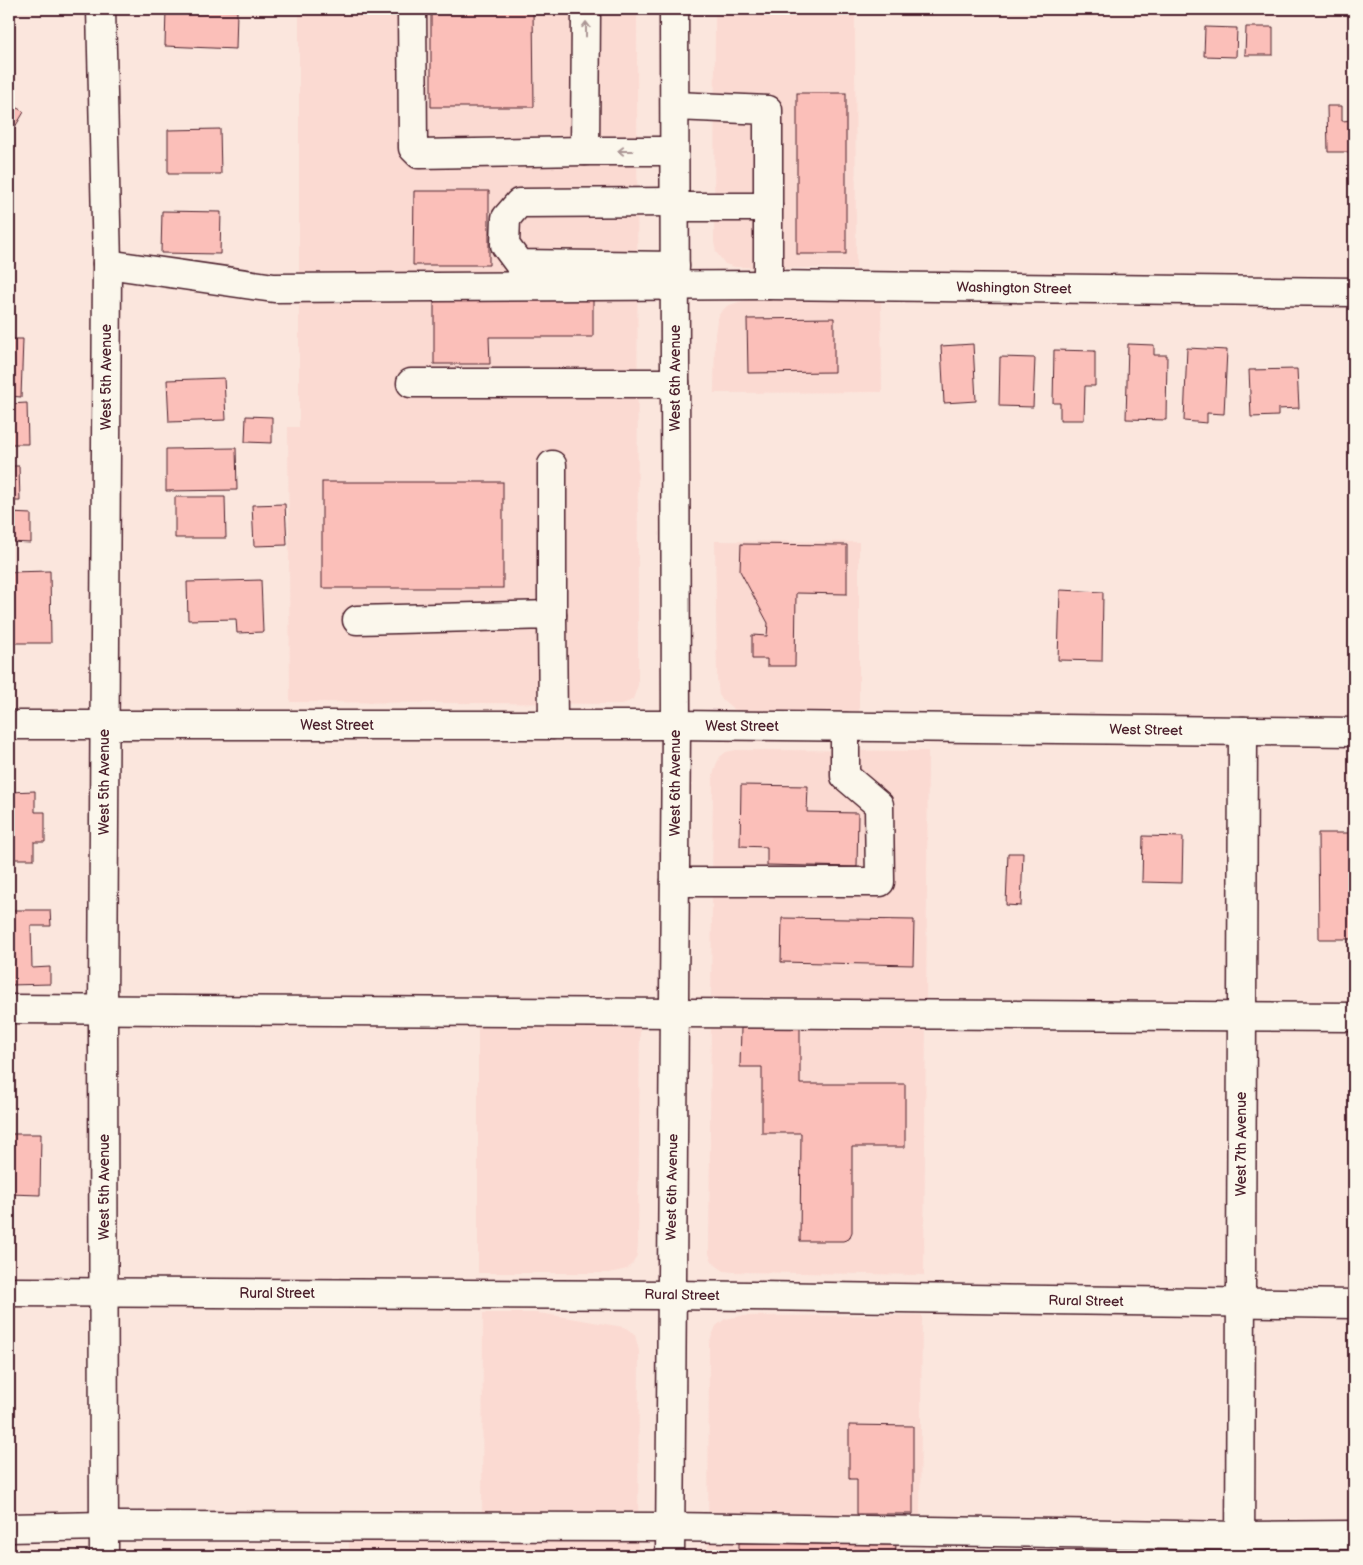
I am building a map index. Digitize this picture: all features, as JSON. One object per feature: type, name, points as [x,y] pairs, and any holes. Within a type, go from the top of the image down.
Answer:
[{"type":"street","name":"West 5th Avenue","points":[[101,9],[107,264],[102,1010],[104,1556]]},
{"type":"street","points":[[412,9],[413,148],[419,154],[674,151]]},
{"type":"street","points":[[585,151],[586,9]]},
{"type":"street","name":"West 6th Avenue","points":[[670,1556],[676,725],[674,9]]},
{"type":"street","points":[[675,106],[768,110],[768,285]]},
{"type":"street","points":[[675,276],[519,264],[505,245],[506,218],[519,203],[768,207]]},
{"type":"street","points":[[107,264],[274,288],[675,276]]},
{"type":"street","name":"Washington Street","points":[[675,276],[768,285],[1354,292]]},
{"type":"street","points":[[411,383],[675,383]]},
{"type":"street","points":[[552,466],[553,725]]},
{"type":"street","points":[[357,620],[552,614]]},
{"type":"street","name":"West Street","points":[[9,725],[676,725],[1354,732]]},
{"type":"street","points":[[675,882],[880,882],[879,806],[845,776],[845,727]]},
{"type":"street","name":"West 7th Avenue","points":[[1240,1546],[1243,732]]},
{"type":"street","points":[[9,1009],[1354,1017]]},
{"type":"street","name":"Rural Street","points":[[9,1292],[671,1295],[1354,1304]]},
{"type":"street","points":[[9,1528],[104,1526],[670,1527],[1240,1546],[1354,1535]]},
{"type":"shaded area","points":[[299,9],[637,9],[638,685],[633,699],[628,702],[622,704],[290,702],[288,427],[299,427]]},
{"type":"shaded area","points":[[715,9],[855,9],[856,269],[735,267],[725,264],[716,252],[714,242]]},
{"type":"shaded area","points":[[749,300],[881,300],[882,392],[714,393],[715,334],[720,313],[727,306]]},
{"type":"shaded area","points":[[715,541],[859,542],[859,711],[744,712],[735,710],[723,700],[719,695],[717,678]]},
{"type":"shaded area","points":[[736,750],[928,751],[924,1275],[733,1272],[724,1271],[717,1266],[709,1254],[713,775],[720,757],[726,752]]},
{"type":"shaded area","points":[[640,1020],[638,1244],[637,1255],[633,1263],[627,1269],[609,1273],[478,1273],[478,1021]]},
{"type":"shaded area","points":[[483,1313],[546,1314],[623,1327],[635,1335],[639,1351],[638,1556],[349,1556],[349,1522],[482,1525]]},
{"type":"shaded area","points":[[922,1315],[920,1522],[900,1522],[900,1556],[708,1556],[709,1343],[716,1326],[725,1319],[741,1316]]},
{"type":"building","points":[[166,9],[237,11],[236,49],[165,46]]},
{"type":"building","points":[[431,9],[533,9],[534,107],[431,107]]},
{"type":"building","points":[[1205,27],[1237,28],[1236,57],[1204,56]]},
{"type":"building","points":[[1246,27],[1273,27],[1273,55],[1245,55]]},
{"type":"building","points":[[797,93],[846,93],[846,254],[797,254]]},
{"type":"building","points":[[9,103],[24,112],[9,137]]},
{"type":"building","points":[[1327,106],[1342,106],[1342,121],[1354,120],[1354,152],[1328,152]]},
{"type":"building","points":[[220,129],[221,174],[168,174],[168,130]]},
{"type":"building","points":[[414,191],[489,191],[489,265],[413,265]]},
{"type":"building","points":[[162,211],[221,212],[220,254],[161,253]]},
{"type":"building","points":[[434,296],[593,296],[593,337],[489,337],[490,364],[434,364]]},
{"type":"building","points":[[834,318],[834,372],[748,373],[747,319]]},
{"type":"building","points":[[9,339],[23,339],[21,397],[9,396]]},
{"type":"building","points":[[973,344],[976,401],[944,403],[941,346]]},
{"type":"building","points":[[1128,344],[1154,345],[1154,355],[1167,355],[1166,420],[1126,419]]},
{"type":"building","points":[[1187,348],[1227,350],[1224,414],[1207,413],[1207,423],[1184,421]]},
{"type":"building","points":[[1054,350],[1095,351],[1095,386],[1085,386],[1084,420],[1060,420],[1060,403],[1053,403]]},
{"type":"building","points":[[1000,357],[1035,358],[1033,407],[999,406]]},
{"type":"building","points":[[1297,369],[1299,408],[1278,409],[1278,416],[1251,417],[1249,370]]},
{"type":"building","points":[[224,378],[226,420],[169,422],[167,380]]},
{"type":"building","points":[[27,403],[28,444],[9,444],[9,404]]},
{"type":"building","points":[[246,416],[272,417],[272,443],[245,442]]},
{"type":"building","points":[[236,448],[237,490],[166,491],[166,449]]},
{"type":"building","points":[[9,466],[19,466],[20,501],[9,501]]},
{"type":"building","points":[[322,482],[503,482],[503,588],[322,588]]},
{"type":"building","points":[[175,497],[225,497],[226,538],[175,538]]},
{"type":"building","points":[[285,504],[287,545],[254,546],[252,505]]},
{"type":"building","points":[[9,513],[31,514],[31,543],[9,542]]},
{"type":"building","points":[[741,544],[847,545],[847,594],[796,593],[795,666],[767,666],[767,659],[752,659],[752,635],[767,636],[768,623],[740,571]]},
{"type":"building","points":[[50,571],[51,643],[11,643],[10,572]]},
{"type":"building","points":[[261,580],[263,632],[237,633],[236,619],[188,620],[187,582]]},
{"type":"building","points":[[1060,590],[1103,592],[1102,661],[1058,660]]},
{"type":"building","points":[[741,785],[808,786],[807,812],[858,813],[857,867],[767,865],[767,847],[740,846]]},
{"type":"building","points":[[35,791],[35,812],[45,812],[45,842],[34,842],[34,859],[9,859],[9,792]]},
{"type":"building","points":[[1318,833],[1353,833],[1354,939],[1319,939]]},
{"type":"building","points":[[1143,836],[1183,837],[1182,883],[1142,882]]},
{"type":"building","points":[[1008,853],[1023,853],[1021,906],[1006,905]]},
{"type":"building","points":[[9,910],[50,910],[51,926],[31,926],[32,968],[50,967],[50,984],[9,985]]},
{"type":"building","points":[[782,918],[914,920],[913,965],[781,962]]},
{"type":"building","points":[[741,1028],[800,1028],[800,1084],[905,1084],[905,1147],[852,1147],[852,1232],[849,1239],[843,1241],[800,1241],[801,1133],[762,1133],[762,1067],[740,1067]]},
{"type":"building","points":[[9,1134],[41,1134],[40,1195],[9,1194]]},
{"type":"building","points":[[849,1425],[913,1426],[913,1514],[857,1514],[857,1479],[849,1479]]},
{"type":"building","points":[[739,1543],[896,1545],[895,1556],[739,1556]]}]
